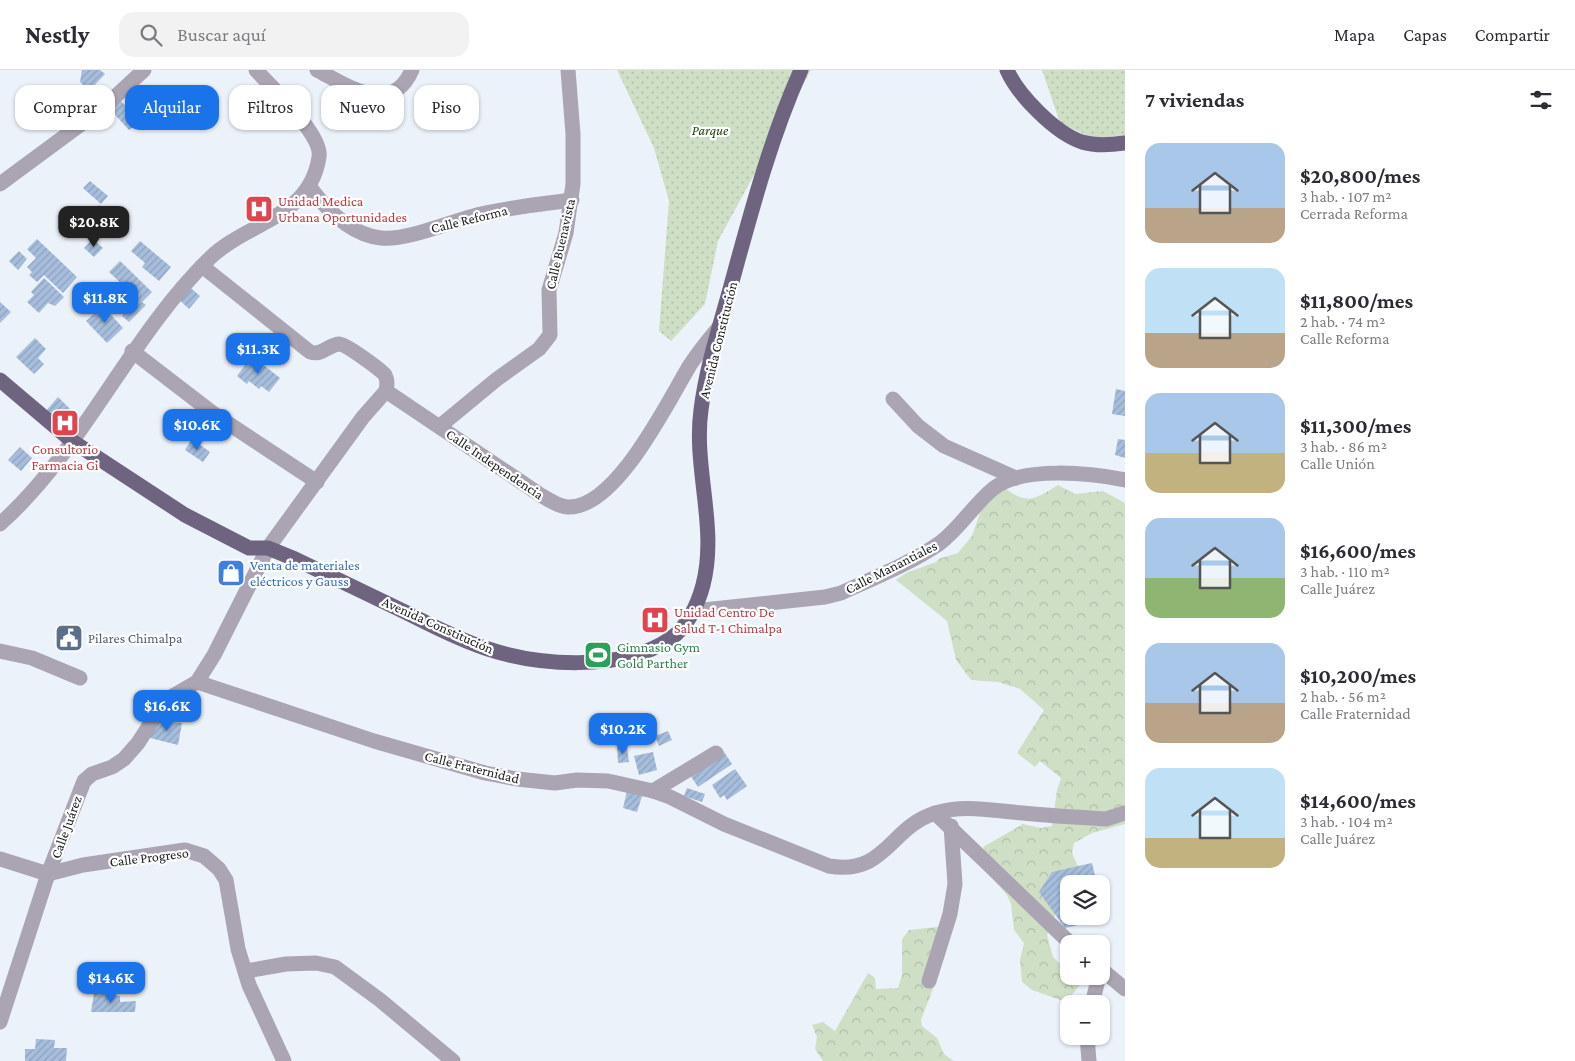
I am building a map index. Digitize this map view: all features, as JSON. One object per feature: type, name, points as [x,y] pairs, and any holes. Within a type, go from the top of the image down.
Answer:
[{"type":"main road","name":"Avenida Constitución","points":[[0,380],[72,440],[106,465],[206,526],[250,548],[268,548],[484,648],[527,658],[590,662],[607,661],[645,652],[672,638],[694,611],[703,585],[707,551],[700,412],[720,325],[744,238],[787,100],[801,70]]},
{"type":"main road","points":[[1006,70],[1034,107],[1056,126],[1075,138],[1101,145],[1125,143]]},
{"type":"street","points":[[0,184],[102,108],[144,70]]},
{"type":"street","points":[[0,524],[30,495],[72,440],[163,305],[222,248],[288,209],[300,199],[309,186],[320,156],[319,148],[303,123],[256,70]]},
{"type":"street","points":[[317,70],[362,93],[387,95],[399,89],[408,79],[412,70]]},
{"type":"street","name":"Calle Buenavista","points":[[440,426],[547,341],[550,335],[549,290],[566,234],[572,200],[574,165],[568,70]]},
{"type":"street","name":"Calle Reforma","points":[[309,186],[325,209],[360,232],[381,238],[408,235],[481,214],[572,200]]},
{"type":"street","points":[[202,266],[310,352],[319,353],[338,345],[346,347],[383,373],[388,384],[386,390],[363,417],[268,548]]},
{"type":"street","name":"Calle Independencia","points":[[386,390],[555,504],[567,507],[579,505],[589,501],[609,485],[634,460],[691,364],[720,325]]},
{"type":"street","points":[[132,351],[214,414],[317,482]]},
{"type":"street","points":[[893,398],[918,426],[944,446],[1016,478]]},
{"type":"street","name":"Calle Manantiales","points":[[694,611],[825,597],[841,593],[939,544],[995,488],[1016,478],[1049,474],[1093,474],[1125,480]]},
{"type":"street","name":"Calle Juárez","points":[[0,1022],[48,874],[84,781],[92,774],[124,759],[138,743],[163,704],[171,697],[197,682],[214,655],[268,548]]},
{"type":"street","points":[[0,652],[32,658],[80,678]]},
{"type":"street","name":"Calle Fraternidad","points":[[197,682],[374,741],[485,773],[555,783],[577,780],[608,781],[653,791],[670,797],[724,824],[829,866],[850,869],[859,867],[885,851],[907,829],[935,813]]},
{"type":"street","points":[[653,791],[716,753]]},
{"type":"street","points":[[935,813],[975,808],[1106,820],[1125,813]]},
{"type":"street","points":[[935,813],[951,826],[1062,935]]},
{"type":"street","points":[[929,981],[950,914],[955,884],[951,826]]},
{"type":"street","name":"Calle Progreso","points":[[48,874],[83,865],[185,850],[196,852],[219,869],[226,880],[238,949],[249,985],[284,1061]]},
{"type":"street","points":[[0,859],[48,874]]},
{"type":"street","points":[[246,971],[286,964],[316,963],[335,967],[380,1000],[454,1061]]},
{"type":"street","points":[[1110,976],[1125,989]]},
{"type":"street","points":[[1088,1045],[1089,1061]]},
{"type":"green space","name":"Parque","points":[[617,70],[811,70],[718,241],[705,304],[671,341],[659,331],[669,201],[654,148]]},
{"type":"green space","points":[[1042,70],[1125,70],[1125,136],[1115,148],[1060,123]]},
{"type":"green space","points":[[999,483],[1015,495],[1028,499],[1041,495],[1058,485],[1075,494],[1103,491],[1125,503],[1125,824],[1092,833],[1074,843],[1072,853],[1082,875],[1060,875],[1060,905],[1047,935],[1053,957],[1060,964],[1060,985],[1080,985],[1072,995],[1060,995],[1060,1000],[1032,990],[1022,982],[1020,960],[1024,943],[1014,930],[1011,904],[1007,895],[991,877],[983,847],[1023,824],[1041,828],[1052,826],[1057,790],[1061,778],[1040,761],[1035,767],[1017,753],[1044,710],[1020,689],[998,682],[971,680],[956,660],[947,621],[896,580],[906,573],[936,562],[938,559],[958,553],[972,536],[988,490]]},
{"type":"green space","points":[[946,926],[935,984],[921,1020],[922,1026],[937,1038],[944,1054],[954,1061],[823,1061],[815,1049],[817,1037],[812,1025],[823,1022],[835,1031],[868,973],[875,978],[876,989],[898,988],[902,975],[902,939],[909,930]]},
{"type":"building","points":[[82,70],[100,70],[105,74],[95,85],[83,85],[80,82]]},
{"type":"building","points":[[118,98],[125,105],[125,126],[115,115],[115,101]]},
{"type":"building","points":[[90,181],[108,196],[101,204],[83,188]]},
{"type":"building","points":[[99,205],[107,212],[101,220],[92,213]]},
{"type":"building","points":[[114,216],[121,224],[114,232],[106,224]]},
{"type":"building","points":[[37,239],[77,277],[63,293],[44,275],[37,282],[29,275],[32,272],[27,267],[36,258],[27,249]]},
{"type":"building","points":[[93,239],[103,248],[94,257],[84,248]]},
{"type":"building","points":[[140,241],[171,267],[159,281],[142,267],[145,263],[131,251]]},
{"type":"building","points":[[19,251],[27,259],[18,270],[9,261]]},
{"type":"building","points":[[120,261],[152,292],[142,302],[146,305],[129,322],[122,316],[138,299],[109,272]]},
{"type":"building","points":[[44,278],[64,297],[55,306],[48,303],[39,313],[27,302],[34,295],[31,292]]},
{"type":"building","points":[[184,282],[200,296],[189,309],[173,294]]},
{"type":"building","points":[[0,302],[11,312],[0,323]]},
{"type":"building","points":[[103,306],[123,328],[107,343],[86,321]]},
{"type":"building","points":[[35,338],[46,349],[38,358],[44,364],[34,374],[16,357]]},
{"type":"building","points":[[252,356],[280,378],[269,392],[261,386],[259,389],[249,381],[247,384],[237,376]]},
{"type":"building","points":[[1116,389],[1125,391],[1125,416],[1112,414]]},
{"type":"building","points":[[58,397],[70,409],[58,422],[46,411]]},
{"type":"building","points":[[192,439],[210,452],[203,462],[185,450]]},
{"type":"building","points":[[1118,439],[1125,440],[1125,458],[1115,455]]},
{"type":"building","points":[[20,447],[32,458],[21,471],[8,460]]},
{"type":"building","points":[[156,721],[182,723],[178,745],[150,738]]},
{"type":"building","points":[[668,731],[672,740],[659,746],[655,736]]},
{"type":"building","points":[[627,746],[629,762],[618,763],[617,747]]},
{"type":"building","points":[[722,749],[732,764],[698,787],[688,772]]},
{"type":"building","points":[[653,752],[657,770],[639,775],[634,756]]},
{"type":"building","points":[[735,769],[747,786],[727,800],[724,795],[720,798],[712,785]]},
{"type":"building","points":[[687,788],[705,794],[702,802],[684,796]]},
{"type":"building","points":[[627,791],[642,796],[637,812],[623,808]]},
{"type":"building","points":[[1092,863],[1095,875],[1060,875],[1060,921],[1039,892],[1052,872]]},
{"type":"building","points":[[1063,925],[1078,925],[1065,928]]},
{"type":"building","points":[[94,993],[120,996],[120,1002],[136,1001],[135,1012],[91,1012]]},
{"type":"building","points":[[36,1039],[55,1040],[54,1048],[67,1048],[66,1061],[25,1061],[25,1049],[35,1049]]},
{"type":"place","name":"Unidad Medica Urbana Oportunidades","points":[[259,209]]},
{"type":"place","name":"Consultorio Farmacia Gi","points":[[65,423]]},
{"type":"place","name":"Venta de materiales eléctricos y Gauss","points":[[231,573]]},
{"type":"place","name":"Unidad Centro De Salud T-1 Chimalpa","points":[[655,620]]},
{"type":"place","name":"Pilares Chimalpa","points":[[69,638]]},
{"type":"place","name":"Gimnasio Gym Gold Parther","points":[[598,655]]}]
